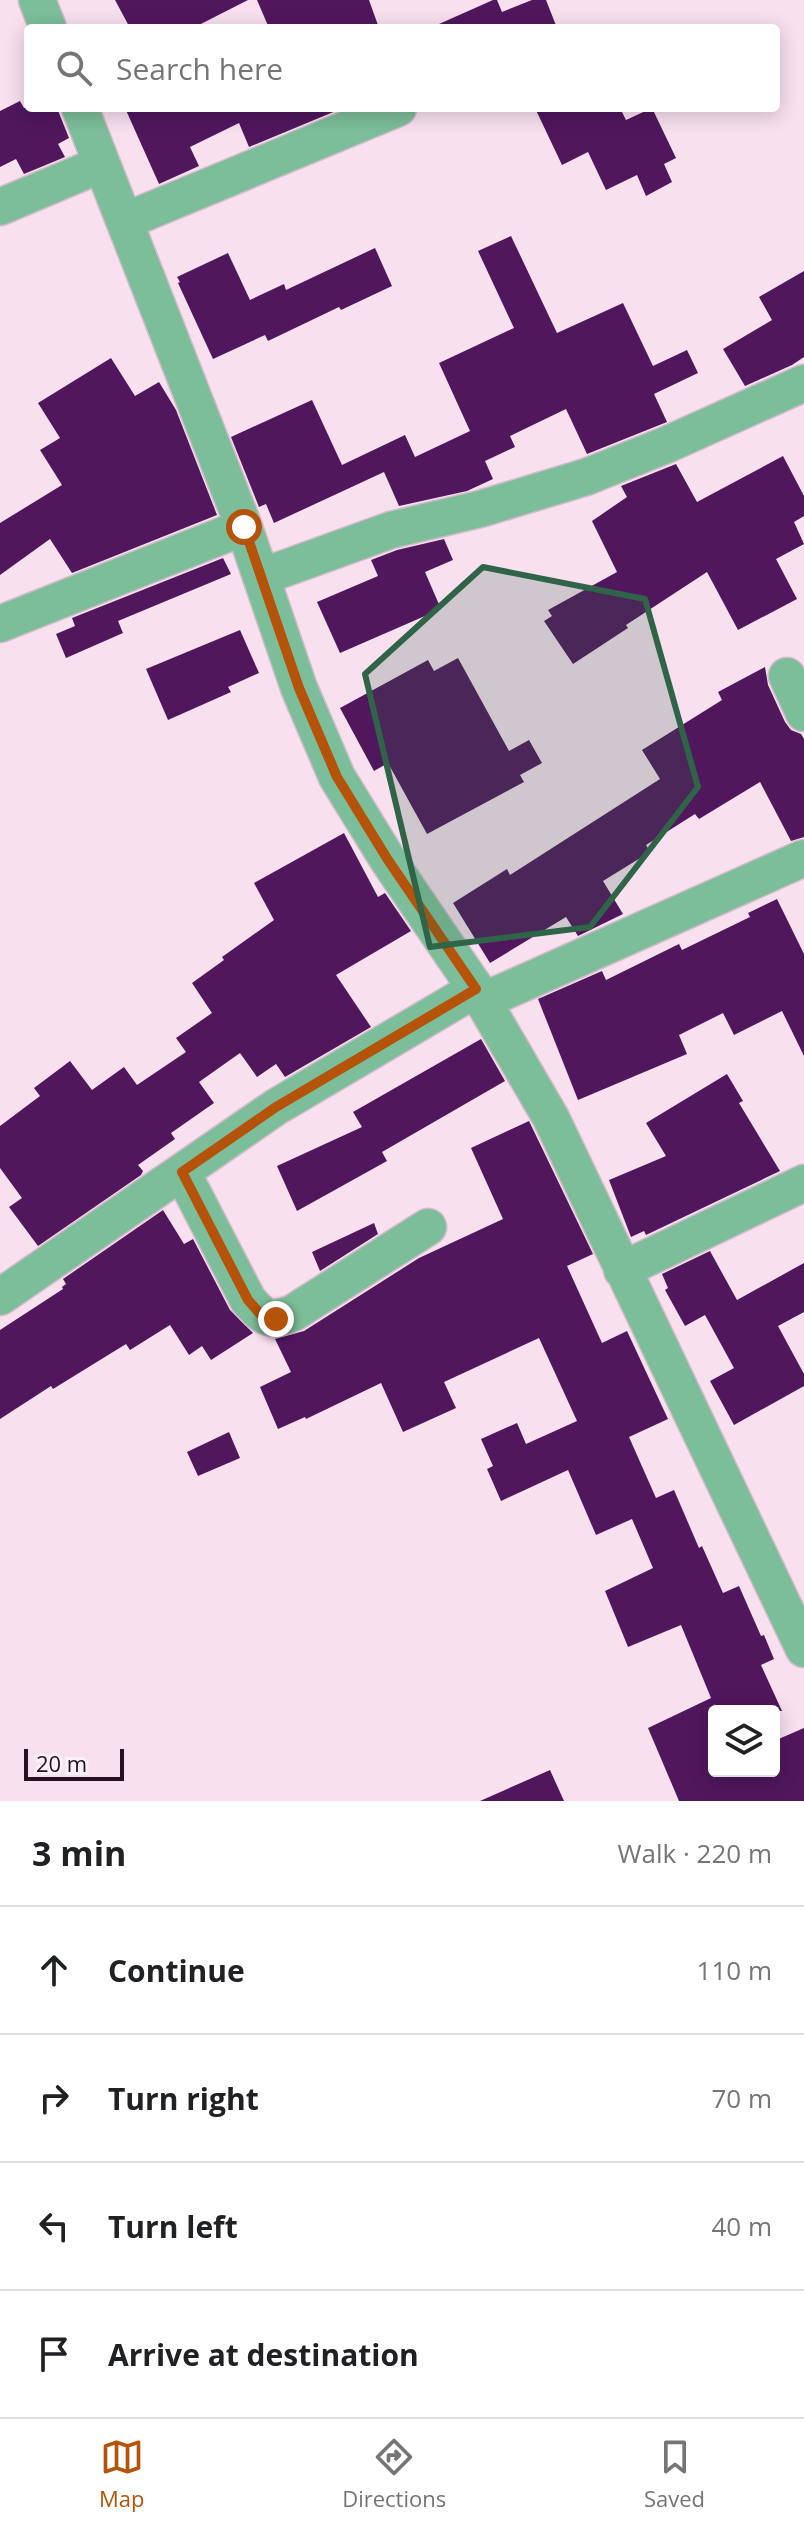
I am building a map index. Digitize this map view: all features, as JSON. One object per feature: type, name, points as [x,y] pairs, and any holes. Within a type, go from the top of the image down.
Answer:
[{"type":"street","points":[[37,0],[46,24]]},
{"type":"street","points":[[82,112],[244,527],[299,688],[337,777],[388,860],[479,995],[551,1118],[804,1649]]},
{"type":"street","points":[[125,221],[388,112]]},
{"type":"street","points":[[0,207],[102,164]]},
{"type":"street","points":[[261,577],[391,530],[480,509],[586,477],[804,383]]},
{"type":"street","points":[[0,624],[244,527]]},
{"type":"street","points":[[787,676],[804,713]]},
{"type":"street","points":[[0,1297],[276,1107],[479,995],[804,858]]},
{"type":"street","points":[[182,1172],[248,1300],[262,1316],[276,1319],[293,1313],[428,1227]]},
{"type":"street","points":[[622,1270],[804,1183]]},
{"type":"highlighted area","points":[[483,567],[645,599],[698,787],[590,927],[430,947],[365,674]]},
{"type":"building","points":[[115,0],[248,0],[201,24],[128,24]]},
{"type":"building","points":[[257,0],[369,0],[378,24],[267,24]]},
{"type":"building","points":[[493,0],[497,0],[502,12],[532,0],[546,0],[555,24],[439,24]]},
{"type":"building","points":[[20,101],[24,112],[59,112],[69,138],[58,144],[65,157],[24,174],[16,159],[0,167],[0,111]]},
{"type":"building","points":[[127,112],[333,112],[249,147],[239,123],[190,147],[199,166],[159,184]]},
{"type":"building","points":[[537,112],[622,112],[626,120],[643,112],[654,112],[676,158],[664,164],[672,182],[646,196],[637,175],[606,190],[588,152],[562,165]]},
{"type":"building","points":[[511,236],[557,333],[623,303],[653,366],[687,350],[698,373],[654,394],[667,422],[587,454],[566,409],[510,436],[515,447],[485,461],[493,479],[467,491],[399,506],[384,472],[274,523],[266,504],[259,507],[231,437],[312,400],[342,465],[405,435],[415,457],[470,431],[439,363],[514,328],[478,251]]},
{"type":"building","points":[[375,248],[392,286],[268,341],[265,335],[213,359],[177,277],[228,253],[250,300],[284,284],[286,290]]},
{"type":"building","points":[[804,271],[804,357],[745,386],[723,349],[772,320],[759,297]]},
{"type":"building","points":[[111,358],[135,396],[159,382],[176,410],[217,515],[72,573],[50,539],[0,575],[0,523],[62,485],[40,450],[60,438],[38,403]]},
{"type":"building","points":[[783,456],[804,496],[804,516],[794,522],[804,544],[776,559],[797,599],[738,630],[707,572],[573,664],[544,621],[552,616],[548,610],[617,572],[592,521],[627,497],[621,486],[676,464],[697,502]]},
{"type":"building","points":[[444,539],[453,560],[425,572],[441,609],[340,653],[317,602],[378,576],[371,560],[397,550]]},
{"type":"building","points":[[223,558],[231,574],[118,621],[123,633],[66,658],[56,634],[75,626],[72,618]]},
{"type":"building","points":[[240,630],[259,673],[228,687],[231,692],[168,720],[146,669]]},
{"type":"building","points":[[458,658],[509,751],[529,740],[542,763],[520,775],[524,782],[427,834],[388,763],[374,771],[340,708],[428,660],[434,671]]},
{"type":"building","points":[[765,667],[768,685],[785,722],[804,739],[804,837],[791,841],[760,782],[699,819],[695,814],[646,845],[650,852],[603,881],[623,914],[578,936],[566,917],[490,963],[453,903],[507,869],[510,875],[660,779],[642,750],[722,700],[718,692]]},
{"type":"building","points":[[344,833],[378,897],[385,893],[411,931],[336,975],[371,1027],[285,1077],[276,1064],[257,1077],[240,1053],[199,1082],[214,1103],[171,1133],[175,1139],[138,1165],[143,1171],[141,1175],[38,1246],[9,1207],[22,1198],[0,1168],[0,1126],[40,1096],[34,1088],[70,1061],[92,1090],[124,1067],[137,1085],[186,1052],[176,1038],[212,1013],[192,983],[274,920],[254,883]]},
{"type":"building","points":[[777,899],[804,954],[804,1056],[782,1011],[734,1035],[723,1013],[679,1035],[687,1054],[578,1100],[538,999],[602,971],[606,980],[679,944],[682,950],[750,917],[748,913]]},
{"type":"building","points":[[481,1039],[505,1081],[382,1152],[387,1161],[297,1211],[277,1166],[362,1127],[353,1112]]},
{"type":"building","points":[[727,1074],[743,1101],[739,1103],[780,1171],[646,1235],[644,1231],[631,1237],[609,1180],[666,1156],[646,1123]]},
{"type":"building","points":[[529,1121],[593,1254],[567,1266],[602,1343],[627,1331],[668,1419],[629,1437],[656,1498],[674,1490],[723,1593],[739,1586],[774,1659],[761,1665],[779,1705],[708,1705],[708,1777],[780,1777],[780,1738],[804,1728],[804,1801],[679,1801],[648,1728],[711,1698],[681,1625],[628,1647],[605,1591],[653,1568],[632,1519],[596,1535],[568,1470],[501,1501],[487,1469],[493,1466],[481,1439],[517,1423],[526,1444],[577,1421],[539,1338],[444,1382],[456,1408],[403,1432],[381,1383],[278,1429],[260,1387],[291,1372],[275,1339],[304,1331],[419,1258],[503,1219],[471,1148]]},
{"type":"building","points":[[163,1210],[184,1244],[193,1239],[230,1310],[253,1333],[211,1360],[202,1346],[189,1355],[170,1325],[130,1350],[126,1344],[0,1419],[0,1330],[63,1289],[66,1284],[63,1279]]},
{"type":"building","points":[[374,1223],[378,1234],[320,1271],[312,1252]]},
{"type":"building","points":[[710,1251],[737,1300],[804,1263],[804,1312],[778,1326],[804,1374],[804,1386],[734,1425],[710,1381],[734,1368],[705,1315],[685,1326],[665,1290],[668,1288],[662,1274]]},
{"type":"building","points":[[229,1432],[240,1458],[198,1476],[187,1452]]},
{"type":"building","points":[[550,1770],[564,1801],[480,1801]]},
{"type":"route","points":[[244,527],[299,688],[337,777],[388,860],[476,989],[276,1107],[182,1172],[248,1300],[262,1316],[276,1319]]}]
